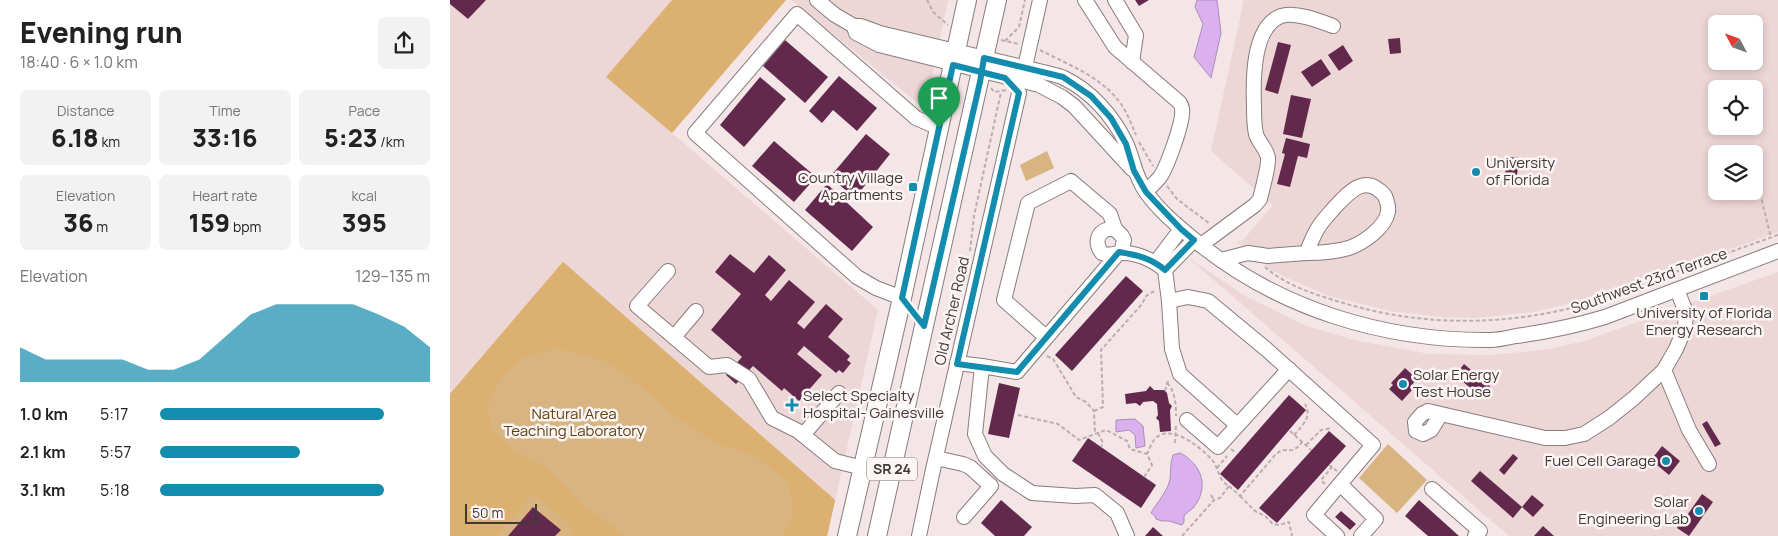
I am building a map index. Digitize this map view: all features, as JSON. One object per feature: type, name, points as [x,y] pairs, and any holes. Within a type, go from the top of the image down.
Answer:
[{"type":"main road","name":"SR 24","points":[[847,536],[902,298],[967,0]]},
{"type":"main road","name":"SR 24","points":[[877,536],[924,326],[985,71],[998,0]]},
{"type":"main road","points":[[902,298],[924,326]]},
{"type":"street","points":[[817,0],[835,15],[854,26],[856,33],[879,45],[955,58],[985,71],[1011,87],[1035,84],[1051,90],[1074,106],[1134,171]]},
{"type":"street","points":[[1025,67],[1040,0]]},
{"type":"street","points":[[1085,0],[1115,47],[1179,102],[1182,107],[1176,139],[1166,163],[1159,178],[1146,192]]},
{"type":"street","points":[[1114,0],[1136,34],[1132,62]]},
{"type":"street","points":[[902,298],[876,288],[858,277],[695,133],[797,14],[916,118],[939,128]]},
{"type":"street","points":[[1160,266],[1255,205],[1260,199],[1268,158],[1256,133],[1253,84],[1256,56],[1267,28],[1274,20],[1283,16],[1312,18],[1333,26]]},
{"type":"street","points":[[985,71],[1025,67],[1063,77],[1091,96],[1111,118],[1126,144],[1134,171]]},
{"type":"street","points":[[1011,87],[1035,84]]},
{"type":"street","name":"Old Archer Road","points":[[919,536],[957,364],[1011,87]]},
{"type":"street","name":"Southwest 23rd Terrace","points":[[1134,171],[1146,192],[1181,229],[1239,273],[1276,293],[1342,320],[1383,330],[1457,339],[1491,340],[1576,326],[1778,251]]},
{"type":"street","points":[[1046,337],[1004,300],[1028,203],[1071,181],[1110,214],[1115,229]]},
{"type":"street","points":[[1221,260],[1248,254],[1275,256],[1339,251],[1351,247],[1371,235],[1384,221],[1388,212],[1386,196],[1374,186],[1356,187],[1349,192],[1318,227],[1306,253]]},
{"type":"street","points":[[957,364],[1017,372],[1046,337],[1119,252],[1122,249],[1124,240],[1121,233],[1115,229],[1103,230],[1098,236],[1097,244],[1105,254],[1111,255],[1119,252],[1142,256],[1160,266]]},
{"type":"street","points":[[1181,229],[1160,266],[1168,301],[1172,349],[1180,374],[1237,425]]},
{"type":"street","points":[[668,271],[638,306],[709,367],[727,365],[749,379],[772,418],[798,431],[835,461],[863,468]]},
{"type":"street","points":[[1441,414],[1545,438],[1565,438],[1584,434],[1609,418],[1634,398],[1664,370],[1685,328],[1686,312],[1677,290]]},
{"type":"street","points":[[1168,301],[1188,297],[1208,301],[1289,369],[1373,445],[1340,479],[1314,515],[1337,536]]},
{"type":"street","points":[[674,337],[696,312]]},
{"type":"street","points":[[982,366],[975,434],[985,456],[1003,474],[1032,494],[1096,495],[1117,513],[1127,536]]},
{"type":"street","points":[[1187,420],[1218,447],[1289,369]]},
{"type":"street","points":[[1664,370],[1689,430],[1708,464]]},
{"type":"street","points":[[803,435],[839,393]]},
{"type":"street","points":[[936,458],[970,467],[991,486],[964,517]]},
{"type":"street","points":[[1340,479],[1376,519],[1361,536]]},
{"type":"street","points":[[1432,489],[1480,531],[1475,536]]},
{"type":"path","points":[[927,0],[933,12],[948,25]]},
{"type":"path","points":[[1005,41],[1015,33],[1022,20],[1025,0]]},
{"type":"path","points":[[985,71],[994,92],[1001,92],[1011,87]]},
{"type":"path","points":[[970,252],[974,216],[1001,92]]},
{"type":"path","points":[[1762,200],[1771,238]]},
{"type":"path","points":[[1094,411],[1104,407],[1101,350],[1142,304],[1146,296],[1161,288]]},
{"type":"path","points":[[1047,356],[1052,358],[1076,397],[1086,402],[1094,411],[1097,433],[1103,444],[1101,447]]},
{"type":"path","points":[[1165,391],[1167,382],[1172,378]]},
{"type":"path","points":[[1167,382],[1171,385],[1176,404],[1175,443]]},
{"type":"path","points":[[1294,435],[1307,418],[1308,410],[1305,404]]},
{"type":"path","points":[[1018,415],[1058,424],[1079,440],[1106,430],[1127,441],[1130,449],[1147,454],[1152,465],[1144,477]]},
{"type":"path","points":[[1306,445],[1322,430],[1332,428]]},
{"type":"path","points":[[1290,431],[1312,450]]},
{"type":"path","points":[[1147,454],[1154,440],[1161,435],[1169,434],[1187,438],[1212,460],[1223,483],[1273,524],[1280,525],[1289,522],[1292,536]]},
{"type":"path","points":[[1240,496],[1276,454],[1282,450],[1292,451],[1302,442]]},
{"type":"path","points":[[1329,465],[1340,479]]},
{"type":"path","points":[[1322,481],[1332,468]]},
{"type":"path","points":[[1182,536],[1214,500],[1220,498],[1229,486]]},
{"type":"path","points":[[1211,495],[1214,500]]},
{"type":"shaded area","points":[[450,0],[786,0],[672,133],[878,310],[827,536],[450,536]]},
{"type":"shaded area","points":[[672,0],[786,0],[672,133],[606,77]]},
{"type":"shaded area","points":[[791,0],[948,0],[925,109]]},
{"type":"shaded area","points":[[1197,0],[1217,0],[1221,33],[1211,78],[1194,57],[1203,24],[1195,7]]},
{"type":"shaded area","name":"University of Florida","points":[[1244,0],[1778,0],[1778,232],[1602,296],[1534,312],[1475,318],[1441,317],[1390,311],[1329,296],[1271,270],[1259,258],[1237,242],[1243,240],[1273,205],[1211,151]]},
{"type":"shaded area","points":[[1186,256],[1245,296],[1304,325],[1354,340],[1429,354],[1493,355],[1549,349],[1584,341],[1778,272],[1778,536],[1509,536]]},
{"type":"shaded area","points":[[563,262],[835,500],[827,536],[782,536],[794,512],[789,484],[757,457],[715,442],[674,416],[631,378],[604,361],[557,348],[523,358],[510,369],[497,385],[487,408],[492,431],[515,451],[545,466],[581,504],[626,536],[574,536],[569,524],[533,493],[497,536],[450,536],[450,394]]},
{"type":"shaded area","points":[[1135,419],[1143,426],[1145,446],[1136,448],[1135,435],[1129,430],[1116,432],[1116,420]]},
{"type":"shaded area","points":[[1180,453],[1194,463],[1201,477],[1202,485],[1198,500],[1193,508],[1184,516],[1182,525],[1156,519],[1151,513],[1169,483],[1173,455]]},
{"type":"green space","points":[[1047,151],[1054,168],[1026,181],[1020,165]]},
{"type":"green space","name":"Natural Area Teaching Laboratory","points":[[563,262],[835,500],[827,536],[450,536],[450,394]]},
{"type":"green space","points":[[1388,444],[1427,480],[1397,513],[1359,478]]},
{"type":"building","points":[[450,0],[486,0],[468,19],[450,4]]},
{"type":"building","points":[[1135,0],[1149,0],[1139,6]]},
{"type":"building","points":[[1400,38],[1401,53],[1390,54],[1388,39]]},
{"type":"building","points":[[785,40],[828,77],[805,103],[763,66]]},
{"type":"building","points":[[1278,42],[1291,45],[1278,94],[1265,90]]},
{"type":"building","points":[[1343,45],[1353,61],[1339,71],[1328,55]]},
{"type":"building","points":[[1321,59],[1331,74],[1312,87],[1301,72]]},
{"type":"building","points":[[839,76],[877,108],[857,131],[833,110],[822,123],[809,111]]},
{"type":"building","points":[[760,77],[786,99],[744,147],[720,125]]},
{"type":"building","points":[[1291,95],[1311,99],[1302,138],[1283,134]]},
{"type":"building","points":[[866,134],[890,154],[855,198],[830,177]]},
{"type":"building","points":[[1286,138],[1310,144],[1307,158],[1298,156],[1290,187],[1277,184],[1285,154],[1282,153]]},
{"type":"building","points":[[774,141],[816,177],[794,202],[752,166]]},
{"type":"building","points":[[1507,157],[1519,158],[1517,175],[1505,174]]},
{"type":"building","points":[[827,184],[873,227],[852,251],[805,210]]},
{"type":"building","points":[[730,254],[754,273],[769,255],[786,270],[765,295],[771,301],[789,280],[815,302],[797,323],[804,329],[826,304],[843,319],[828,337],[850,356],[847,360],[851,363],[843,373],[839,370],[836,373],[804,346],[797,354],[822,375],[799,401],[784,388],[782,391],[753,366],[736,384],[726,375],[742,357],[711,330],[741,294],[715,272]]},
{"type":"building","points":[[1126,276],[1143,291],[1072,371],[1055,355]]},
{"type":"building","points":[[1464,364],[1490,386],[1481,397],[1455,375]]},
{"type":"building","name":"Solar Energy Test House","points":[[1405,368],[1417,379],[1410,387],[1412,390],[1402,401],[1389,389],[1393,385],[1391,383]]},
{"type":"building","points":[[999,383],[1020,388],[1009,438],[988,434]]},
{"type":"building","points":[[1150,386],[1154,390],[1164,390],[1167,393],[1169,403],[1172,406],[1170,410],[1171,431],[1160,432],[1159,421],[1156,418],[1158,415],[1157,404],[1153,401],[1143,402],[1140,406],[1136,403],[1126,404],[1125,394],[1146,391]]},
{"type":"building","points":[[1289,395],[1306,410],[1238,490],[1220,474]]},
{"type":"building","points":[[1707,421],[1721,444],[1715,447],[1702,424]]},
{"type":"building","points":[[1329,431],[1346,446],[1277,523],[1259,508]]},
{"type":"building","points":[[1088,438],[1156,485],[1141,508],[1072,461]]},
{"type":"building","name":"Fuel Cell Garage","points":[[1662,446],[1680,461],[1669,475],[1651,460]]},
{"type":"building","points":[[1513,454],[1518,458],[1504,475],[1499,470]]},
{"type":"building","points":[[1480,471],[1522,507],[1513,518],[1471,481]]},
{"type":"building","name":"Solar Engineering Lab","points":[[1702,494],[1713,502],[1689,536],[1677,528],[1677,525],[1681,519],[1683,521]]},
{"type":"building","points":[[1532,495],[1544,505],[1533,517],[1522,507]]},
{"type":"building","points":[[1001,500],[1032,527],[1024,536],[995,536],[981,523]]},
{"type":"building","points":[[1419,500],[1459,536],[1428,536],[1405,516]]},
{"type":"building","points":[[533,507],[561,530],[555,536],[508,536]]},
{"type":"building","points":[[1341,511],[1356,524],[1350,530],[1335,517]]},
{"type":"building","points":[[1543,526],[1554,536],[1534,536]]},
{"type":"building","points":[[1153,527],[1163,536],[1145,536]]},
{"type":"place","name":"University of Florida","points":[[1476,172]]},
{"type":"place","name":"Country Village Apartments","points":[[913,187]]},
{"type":"place","name":"University of Florida Energy Research","points":[[1704,296]]},
{"type":"place","name":"Solar Energy Test House","points":[[1403,384]]},
{"type":"place","name":"Select Specialty Hospital- Gainesville","points":[[792,405]]},
{"type":"place","name":"Fuel Cell Garage","points":[[1666,461]]},
{"type":"place","name":"Solar Engineering Lab","points":[[1699,511]]},
{"type":"route","points":[[939,128],[902,298],[924,326],[980,82],[981,72],[984,58],[1063,77],[1091,96],[1111,118],[1126,144],[1134,171],[1146,192],[1194,240],[1165,270],[1156,262],[1142,256],[1119,252],[1017,372],[957,364],[1019,93],[1005,78],[991,74],[981,72],[953,65],[939,128]]}]
